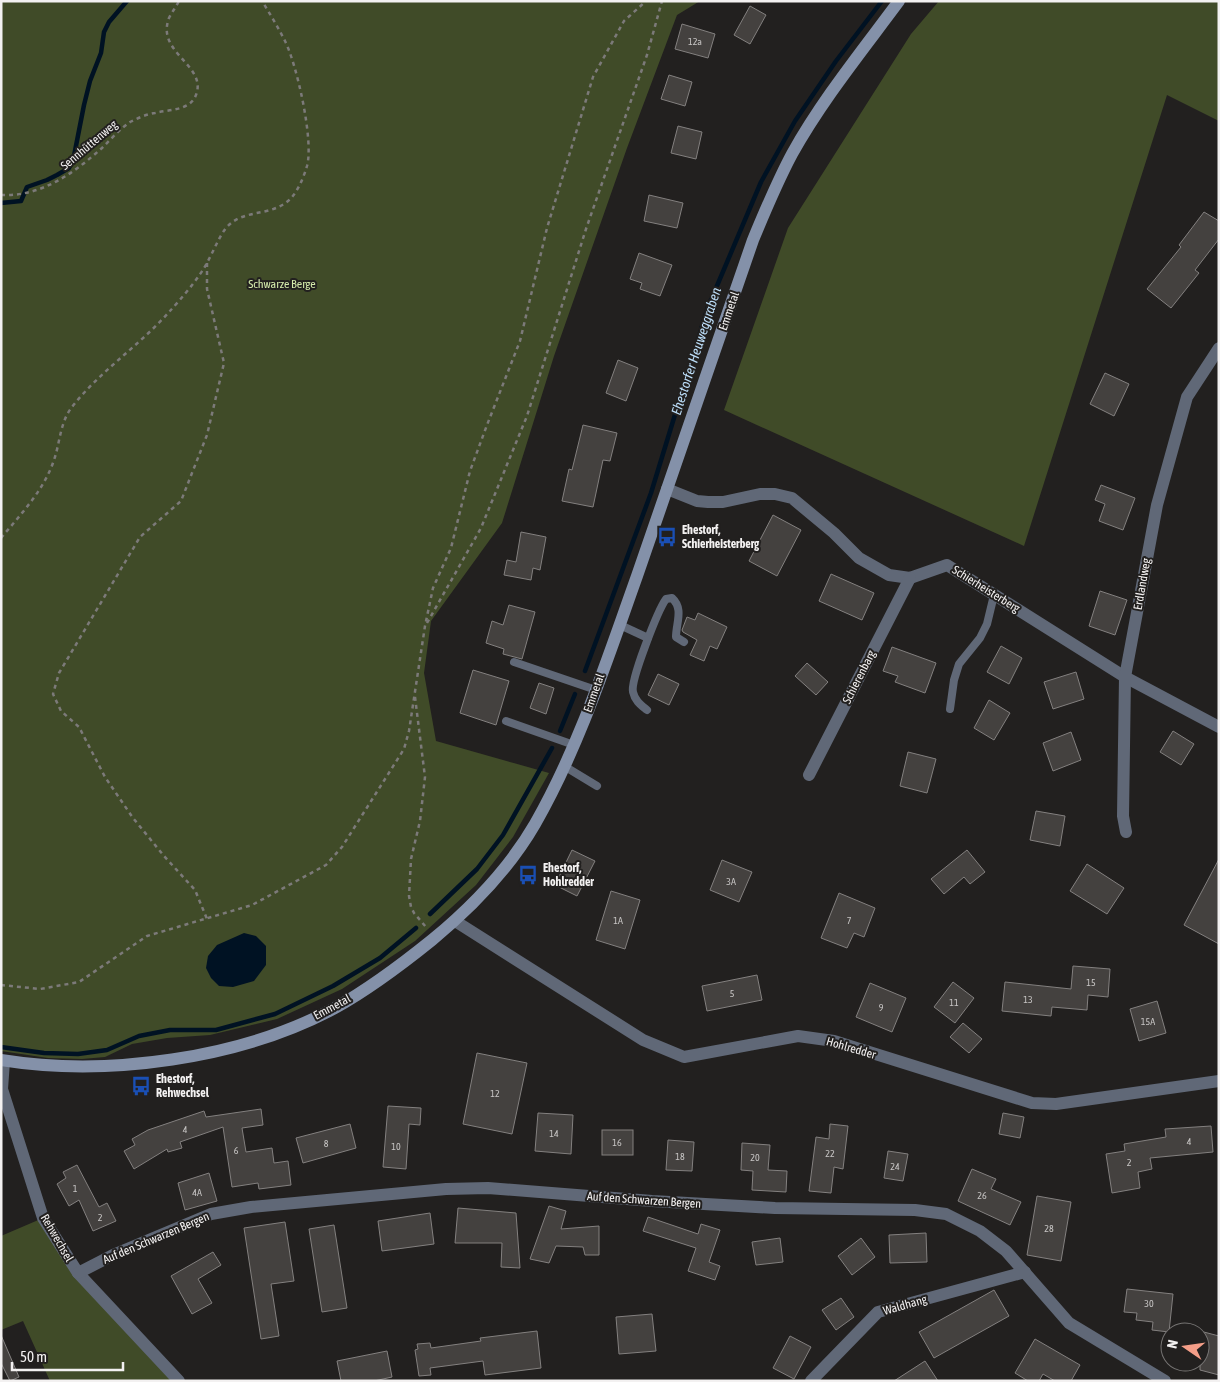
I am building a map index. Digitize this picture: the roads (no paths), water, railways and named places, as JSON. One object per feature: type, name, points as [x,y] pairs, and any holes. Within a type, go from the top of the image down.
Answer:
[{"type":"main road","name":"Emmetal","points":[[3,1060],[94,1067],[141,1063],[198,1055],[274,1035],[334,1008],[399,967],[455,921],[478,899],[507,864],[534,826],[574,745],[620,625],[753,240],[776,186],[793,152],[819,112],[899,1]]},
{"type":"street","name":"Erdlandweg","points":[[1126,832],[1123,816],[1125,677],[1157,505],[1187,397],[1219,348]]},
{"type":"street","points":[[667,489],[702,501],[723,502],[760,494],[775,494],[792,498],[834,533],[859,558],[889,575],[910,578]]},
{"type":"street","name":"Schierheisterberg","points":[[910,578],[947,565],[1125,677],[1219,727]]},
{"type":"street","name":"Schierenbarg","points":[[809,775],[910,578]]},
{"type":"street","name":"Hohlredder","points":[[455,921],[643,1040],[684,1057],[798,1036],[834,1041],[1023,1100],[1048,1103],[1219,1081]]},
{"type":"street","name":"Rehwechsel","points":[[3,1060],[2,1089],[43,1218],[78,1273],[179,1381]]},
{"type":"street","name":"Auf den Schwarzen Bergen","points":[[78,1273],[113,1255],[211,1214],[251,1207],[446,1189],[488,1188],[652,1201],[775,1208],[915,1210],[946,1214],[980,1231],[1006,1251],[1069,1323],[1165,1381]]},
{"type":"street","name":"Waldhang","points":[[810,1381],[878,1312],[1026,1272]]},
{"type":"lane","points":[[950,709],[954,680],[959,664],[980,638],[987,624],[994,594]]},
{"type":"lane","points":[[647,710],[636,701],[632,691],[648,638],[666,599],[672,598],[676,601],[679,611],[676,637],[684,642]]},
{"type":"lane","points":[[620,625],[648,638]]},
{"type":"lane","points":[[514,662],[596,690]]},
{"type":"lane","points":[[506,721],[574,745]]},
{"type":"lane","points":[[564,766],[597,786]]},
{"type":"water","points":[[244,933],[256,936],[266,946],[266,965],[254,981],[233,987],[219,986],[211,978],[206,968],[208,956],[217,945]]},
{"type":"waterway","points":[[1,203],[21,201],[27,187],[47,180],[69,168],[73,161],[90,81],[101,53],[104,32],[109,22],[127,1]]},
{"type":"waterway","name":"Ehestorfer Heuweggraben","points":[[585,671],[651,493],[708,307],[761,182],[795,121],[836,61],[882,1]]},
{"type":"waterway","name":"Ehestorfer Heuweggraben","points":[[560,731],[575,694]]},
{"type":"waterway","name":"Ehestorfer Heuweggraben","points":[[430,914],[477,869],[503,835],[552,748]]},
{"type":"waterway","name":"Ehestorfer Heuweggraben","points":[[1,1047],[44,1053],[78,1054],[107,1050],[139,1036],[170,1030],[216,1030],[275,1014],[333,986],[380,958],[416,928]]},
{"type":"place","name":"Ehestorf, Schierheisterberg","points":[[667,537]]},
{"type":"place","name":"Ehestorf, Hohlredder","points":[[528,875]]},
{"type":"place","name":"Ehestorf, Rehwechsel","points":[[141,1086]]},
{"type":"park label","name":"Schwarze Berge","points":[[282,284]]}]
